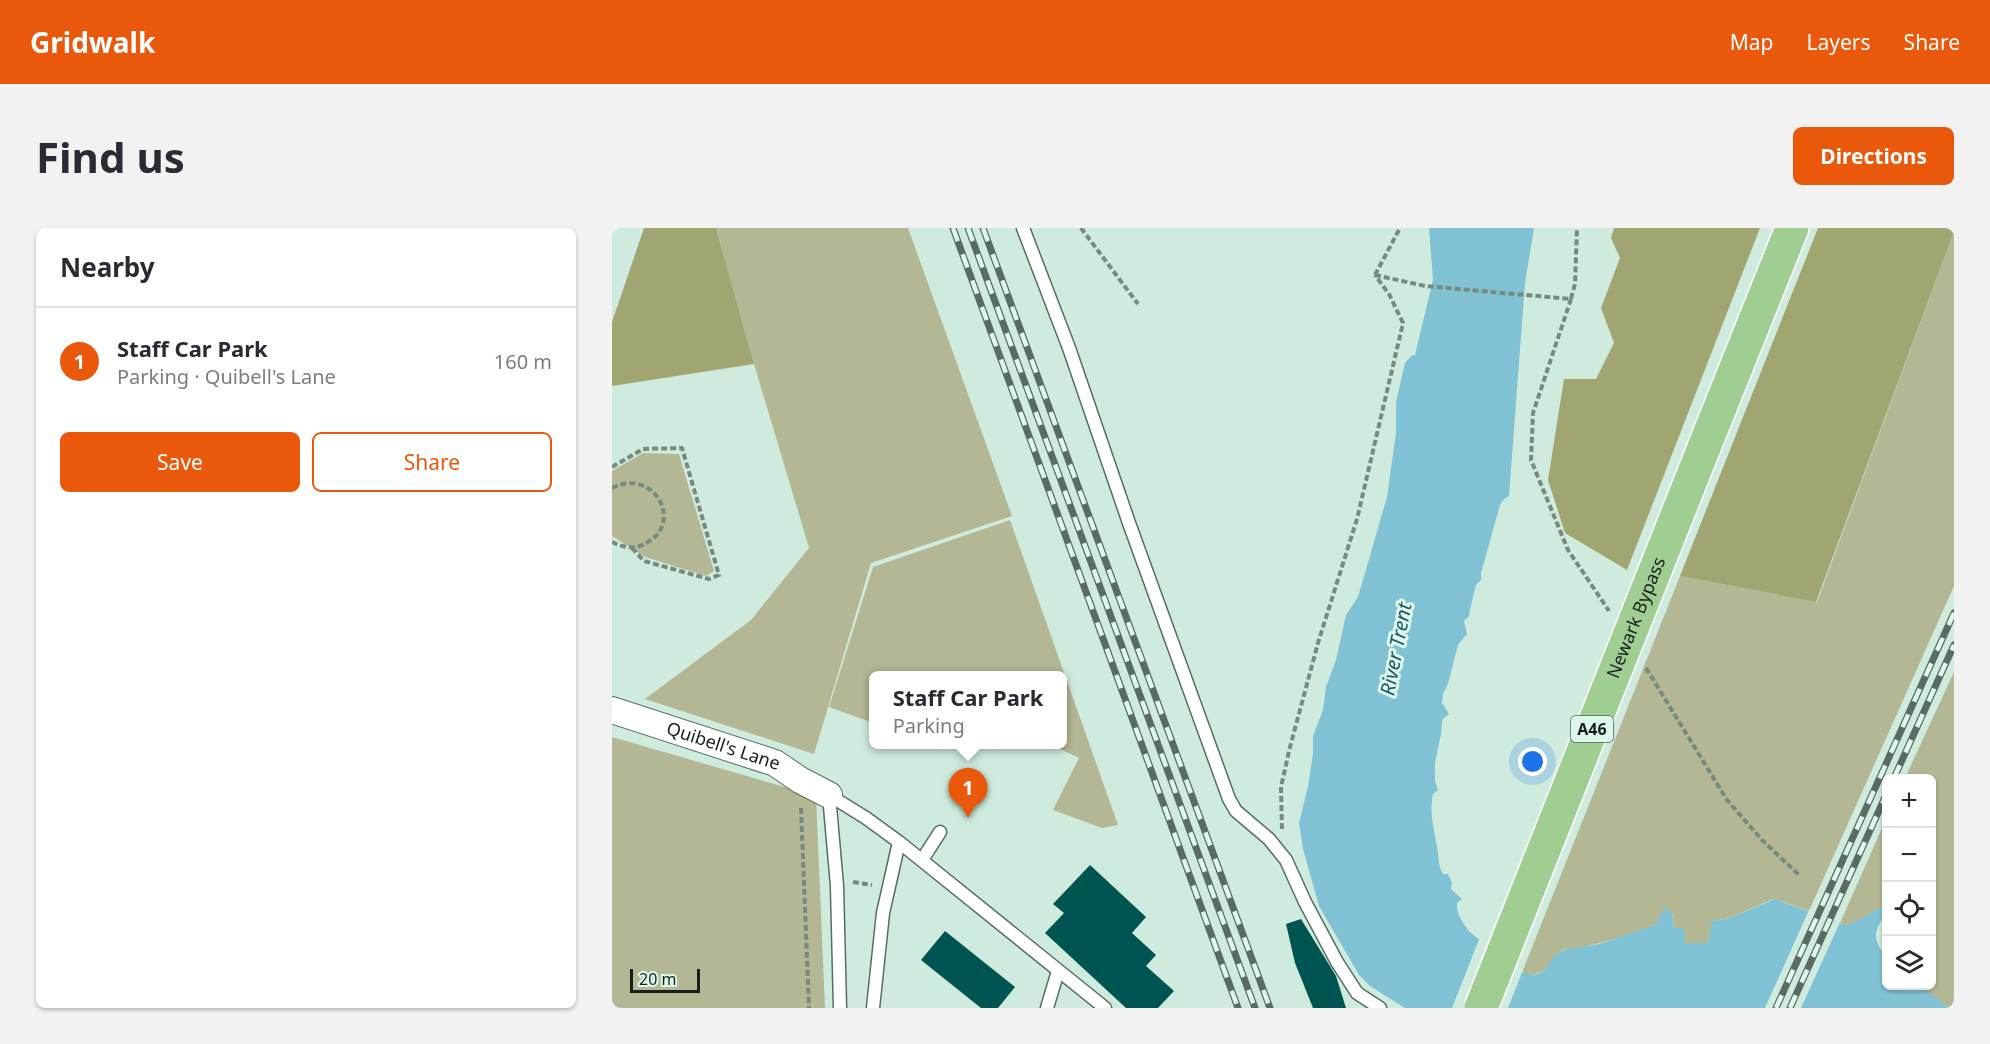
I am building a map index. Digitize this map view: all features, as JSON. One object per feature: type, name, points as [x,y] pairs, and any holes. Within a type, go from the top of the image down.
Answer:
[{"type":"highway","name":"Newark Bypass","points":[[1480,1008],[1792,228]]},
{"type":"street","name":"Quibell's Lane","points":[[612,710],[775,763],[800,780],[829,795]]},
{"type":"lane","points":[[1023,228],[1229,799],[1236,811],[1269,839],[1286,860],[1305,902],[1357,993],[1380,1008]]},
{"type":"lane","points":[[829,795],[899,842],[1105,1008]]},
{"type":"lane","points":[[829,795],[835,847],[840,1008]]},
{"type":"lane","points":[[922,861],[940,832]]},
{"type":"lane","points":[[873,1008],[883,913],[899,842]]},
{"type":"lane","points":[[1047,1008],[1058,971]]},
{"type":"path","points":[[1081,228],[1138,304]]},
{"type":"path","points":[[1375,275],[1400,228]]},
{"type":"path","points":[[1375,275],[1425,286],[1571,299],[1575,284],[1577,228]]},
{"type":"path","points":[[1280,853],[1283,818],[1281,787],[1290,747],[1318,643],[1357,519],[1403,323],[1389,294],[1375,275]]},
{"type":"path","points":[[612,467],[643,449],[682,448],[719,574],[709,579],[644,561],[632,548]]},
{"type":"path","points":[[612,488],[620,484],[638,483],[654,492],[663,512],[663,522],[659,532],[642,546],[632,548],[612,542]]},
{"type":"path","points":[[800,780],[808,1008]]},
{"type":"path","points":[[852,882],[888,889]]},
{"type":"green space","points":[[644,228],[716,228],[754,364],[612,386],[612,322]]},
{"type":"green space","points":[[716,228],[908,228],[1012,516],[871,563],[814,754],[645,699],[751,620],[809,548]]},
{"type":"green space","points":[[1614,228],[1760,228],[1627,570],[1565,533],[1548,480],[1564,379],[1596,379],[1614,343],[1601,308],[1620,258],[1611,238]]},
{"type":"green space","points":[[1818,228],[1954,228],[1954,232],[1816,602],[1680,576]]},
{"type":"green space","points":[[1954,232],[1954,586],[1809,911],[1775,899],[1771,900],[1730,918],[1713,921],[1708,943],[1685,943],[1674,928],[1672,912],[1656,925],[1619,938],[1563,950],[1541,972],[1521,975],[1680,576],[1817,602]]},
{"type":"green space","points":[[643,453],[679,454],[714,571],[706,576],[645,557],[612,536],[612,471]]},
{"type":"green space","points":[[1010,520],[1063,671],[869,671],[869,722],[829,707],[873,567]]},
{"type":"green space","points":[[1954,672],[1954,1008],[1949,1008],[1924,990],[1936,990],[1936,774],[1907,774]]},
{"type":"green space","points":[[1067,681],[1118,825],[1102,828],[1053,810],[1079,758],[1060,749],[1067,749]]},
{"type":"green space","points":[[612,737],[816,796],[825,1008],[612,1008]]},
{"type":"green space","points":[[1882,828],[1882,907],[1852,924],[1840,923]]},
{"type":"water","name":"River Trent","points":[[1429,228],[1534,228],[1525,283],[1509,496],[1500,505],[1481,580],[1476,585],[1470,615],[1464,621],[1467,634],[1458,645],[1448,684],[1443,694],[1442,703],[1449,714],[1442,722],[1435,763],[1435,781],[1438,790],[1433,794],[1432,814],[1439,864],[1443,874],[1448,874],[1452,883],[1451,889],[1462,899],[1457,903],[1457,907],[1464,925],[1520,974],[1521,972],[1536,974],[1545,969],[1562,951],[1598,944],[1656,925],[1664,908],[1672,912],[1674,928],[1684,928],[1685,943],[1708,943],[1712,921],[1730,918],[1775,899],[1845,925],[1882,907],[1882,919],[1876,935],[1882,952],[1882,990],[1924,990],[1949,1008],[1405,1008],[1370,986],[1359,975],[1319,906],[1303,849],[1299,823],[1308,786],[1313,736],[1323,710],[1326,687],[1336,660],[1346,615],[1358,597],[1387,497],[1396,433],[1396,402],[1405,363],[1412,355],[1415,355],[1433,280]]},
{"type":"pier","points":[[1810,908],[1841,920],[1801,1008],[1765,1008]]},
{"type":"pier","points":[[1480,937],[1523,970],[1508,1008],[1452,1008]]},
{"type":"building","points":[[1090,865],[1146,917],[1132,933],[1156,955],[1146,966],[1174,991],[1158,1008],[1126,1008],[1045,933],[1064,913],[1053,904]]},
{"type":"building","points":[[1301,919],[1336,976],[1346,1008],[1313,1008],[1295,963],[1286,924]]},
{"type":"building","points":[[945,931],[1015,987],[998,1008],[981,1008],[921,960]]},
{"type":"railway","points":[[953,228],[1238,1008]]},
{"type":"railway","points":[[968,228],[1255,1008]]},
{"type":"railway","points":[[983,228],[1270,1008]]},
{"type":"railway","points":[[1776,1008],[1954,613]]},
{"type":"railway","points":[[1896,774],[1954,645]]},
{"type":"railway","points":[[1790,1008],[1882,804]]},
{"type":"place","name":"Staff Car Park","points":[[968,818]]}]
